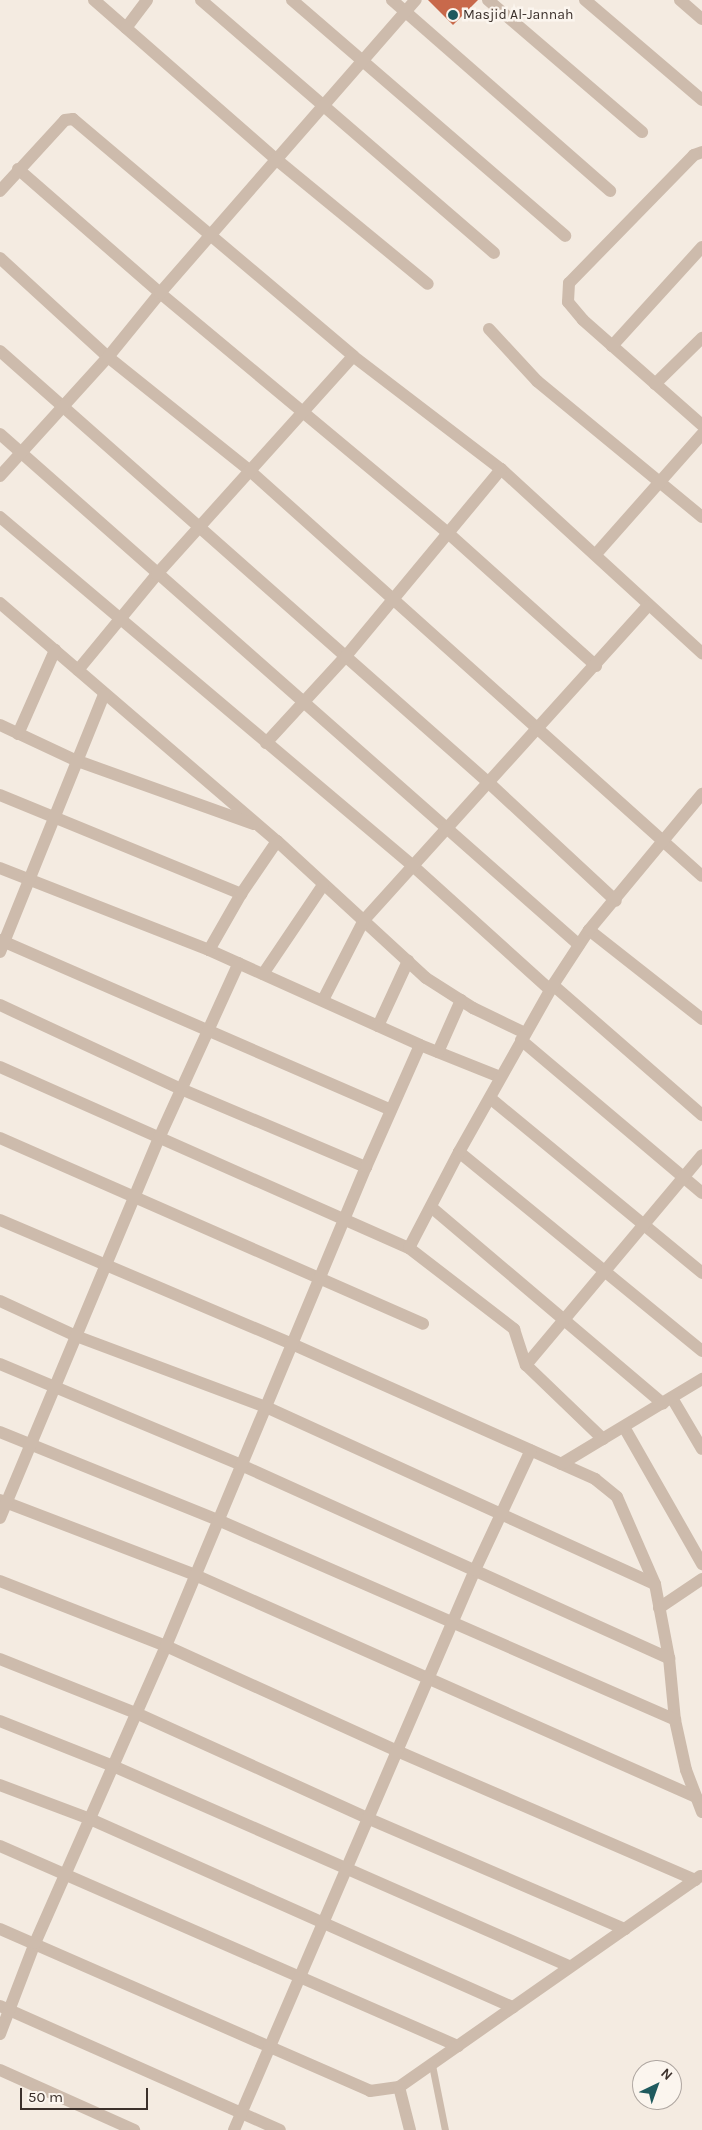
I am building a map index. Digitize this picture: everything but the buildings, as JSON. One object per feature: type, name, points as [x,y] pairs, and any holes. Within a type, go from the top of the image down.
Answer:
[{"type":"street","points":[[94,0],[277,160],[428,284]]},
{"type":"street","points":[[126,28],[147,0]]},
{"type":"street","points":[[201,0],[494,253]]},
{"type":"street","points":[[292,0],[565,236]]},
{"type":"street","points":[[392,0],[610,191]]},
{"type":"street","points":[[0,476],[108,357],[160,293],[416,0]]},
{"type":"street","points":[[488,0],[642,132]]},
{"type":"street","points":[[585,0],[702,100]]},
{"type":"street","points":[[680,0],[702,19]]},
{"type":"street","points":[[0,191],[65,120],[73,119],[353,356],[501,469],[596,554],[648,606],[702,653]]},
{"type":"street","points":[[702,152],[694,155],[569,283],[568,302],[612,346],[702,425]]},
{"type":"street","points":[[18,170],[160,293],[448,534],[596,666]]},
{"type":"street","points":[[612,346],[702,247]]},
{"type":"street","points":[[0,258],[108,357],[250,470],[540,728],[702,876]]},
{"type":"street","points":[[489,329],[537,381],[702,517]]},
{"type":"street","points":[[655,384],[702,338]]},
{"type":"street","points":[[0,351],[490,783],[616,900]]},
{"type":"street","points":[[78,670],[156,574],[353,356]]},
{"type":"street","points":[[0,434],[446,830],[579,945]]},
{"type":"street","points":[[596,554],[702,434]]},
{"type":"street","points":[[266,743],[304,704],[346,656],[501,469]]},
{"type":"street","points":[[0,517],[414,866],[551,987],[702,1115]]},
{"type":"street","points":[[324,1000],[364,920],[540,728],[648,606]]},
{"type":"street","points":[[1,609],[55,650],[104,694],[277,840],[323,885],[426,978],[523,1036],[702,1194]]},
{"type":"street","points":[[18,734],[55,650]]},
{"type":"street","points":[[104,694],[75,760],[55,818],[42,845],[31,881],[1,945],[391,1110]]},
{"type":"street","points":[[0,725],[75,760],[261,827]]},
{"type":"street","points":[[409,1248],[459,1152],[551,987],[589,930],[664,843],[702,794]]},
{"type":"street","points":[[0,796],[241,894]]},
{"type":"street","points":[[209,950],[241,894],[277,840]]},
{"type":"street","points":[[0,868],[209,950],[324,1000],[420,1045],[500,1077]]},
{"type":"street","points":[[263,974],[323,885]]},
{"type":"street","points":[[589,930],[702,1019]]},
{"type":"street","points":[[378,1026],[408,961]]},
{"type":"street","points":[[0,1518],[3,1501],[57,1387],[76,1336],[107,1267],[160,1136],[239,963]]},
{"type":"street","points":[[438,1052],[461,1000]]},
{"type":"street","points":[[0,1005],[181,1090],[366,1167]]},
{"type":"street","points":[[0,2034],[5,2008],[166,1646],[366,1167],[420,1045]]},
{"type":"street","points":[[0,1067],[160,1136],[344,1222],[409,1248],[514,1329],[523,1346],[526,1365],[603,1439]]},
{"type":"street","points":[[490,1098],[646,1224],[702,1273]]},
{"type":"street","points":[[0,1138],[423,1324]]},
{"type":"street","points":[[459,1152],[702,1351]]},
{"type":"street","points":[[526,1365],[566,1320],[702,1155]]},
{"type":"street","points":[[431,1206],[566,1320],[668,1401],[702,1449]]},
{"type":"street","points":[[0,1220],[292,1344],[531,1450],[595,1479],[617,1497],[655,1584],[669,1658],[675,1720],[686,1770],[702,1812]]},
{"type":"street","points":[[0,1301],[76,1336],[266,1407],[655,1584]]},
{"type":"street","points":[[0,1364],[242,1465],[669,1658]]},
{"type":"street","points":[[561,1464],[702,1379]]},
{"type":"street","points":[[624,1427],[702,1564]]},
{"type":"street","points":[[0,1432],[218,1520],[675,1720]]},
{"type":"street","points":[[234,2130],[267,2047],[475,1570],[531,1450]]},
{"type":"street","points":[[3,1501],[196,1575],[696,1796]]},
{"type":"street","points":[[659,1608],[702,1579]]},
{"type":"street","points":[[0,1581],[166,1646],[396,1751],[699,1877]]},
{"type":"street","points":[[0,1659],[136,1713],[367,1818],[626,1929]]},
{"type":"street","points":[[0,1721],[113,1766],[344,1870],[570,1967]]},
{"type":"street","points":[[0,1785],[90,1819],[321,1924],[513,2007]]},
{"type":"street","points":[[0,1846],[66,1873],[458,2046]]},
{"type":"street","points":[[0,1929],[370,2091],[400,2087],[699,1877]]},
{"type":"street","points":[[5,2008],[240,2114],[280,2130]]},
{"type":"street","points":[[0,2070],[134,2130]]},
{"type":"street","points":[[400,2087],[410,2130]]},
{"type":"lane","points":[[432,2064],[445,2130]]},
{"type":"place","name":"Masjid Al-Jannah","points":[[453,15]]}]
